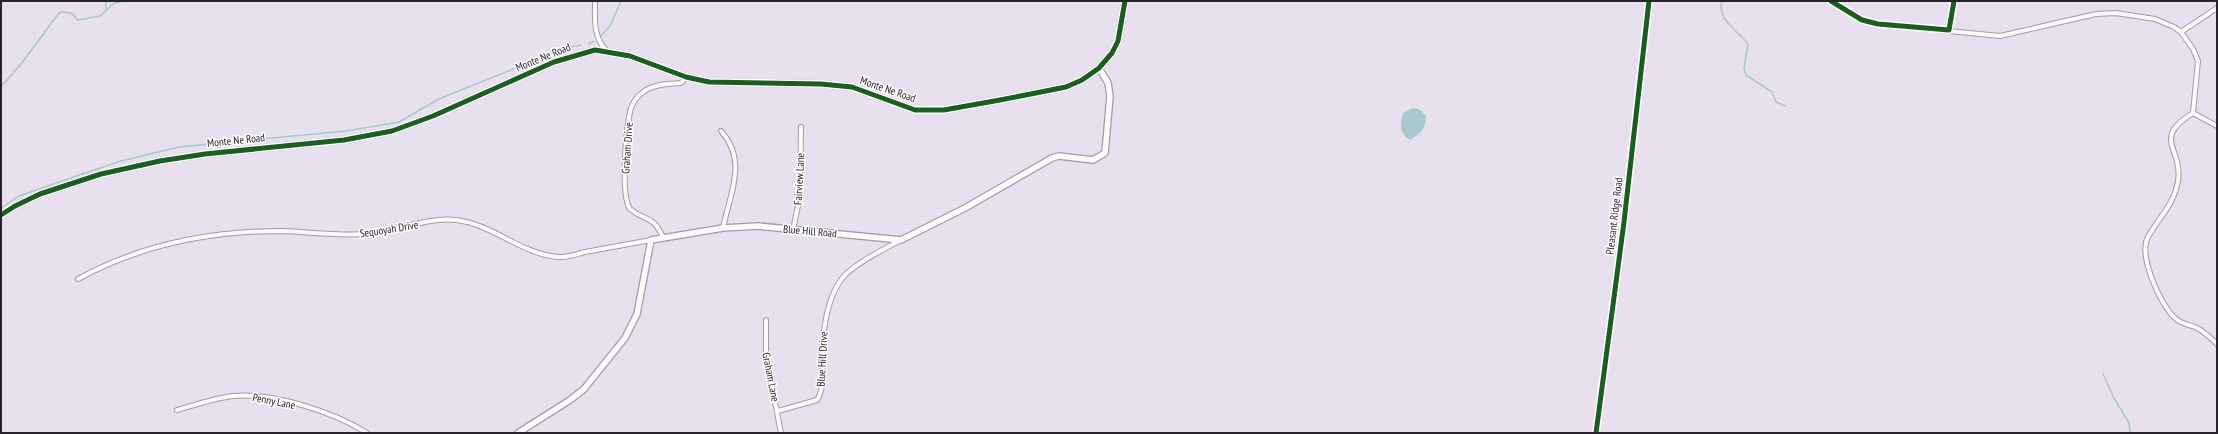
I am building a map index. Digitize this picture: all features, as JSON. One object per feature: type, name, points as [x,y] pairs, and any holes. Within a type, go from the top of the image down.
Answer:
[{"type":"street","points":[[595,1],[596,33],[598,42],[606,50]]},
{"type":"street","name":"Monte Ne Road","points":[[1,215],[15,206],[40,194],[101,174],[160,161],[205,154],[344,140],[392,131],[433,116],[554,62],[582,52],[606,50],[630,56],[686,77],[727,83],[821,84],[844,86],[870,92],[908,108],[932,111],[1066,87],[1082,80],[1098,68],[1112,53],[1118,41],[1124,1]]},
{"type":"street","name":"Pleasant Ridge Road","points":[[1596,433],[1624,222],[1649,1]]},
{"type":"street","points":[[1831,1],[1862,20],[1878,24],[2000,36],[2010,35],[2067,19],[2106,13],[2136,15],[2155,19],[2174,27],[2181,32],[2193,49],[2198,61],[2193,114]]},
{"type":"street","points":[[1949,30],[1954,1]]},
{"type":"street","points":[[2181,32],[2217,8]]},
{"type":"street","points":[[901,240],[965,208],[1052,158],[1060,156],[1094,160],[1105,152],[1110,96],[1108,83],[1098,68]]},
{"type":"street","name":"Graham Drive","points":[[663,237],[658,226],[651,219],[630,209],[625,198],[625,159],[629,117],[631,107],[642,93],[660,85],[681,83],[686,77]]},
{"type":"street","points":[[2193,114],[2217,126]]},
{"type":"street","points":[[2193,114],[2178,123],[2173,130],[2171,142],[2178,179],[2175,196],[2169,208],[2147,238],[2144,248],[2146,261],[2156,288],[2165,306],[2174,317],[2185,325],[2195,327],[2207,334],[2217,344]]},
{"type":"street","name":"Fairview Lane","points":[[793,230],[800,196],[801,127]]},
{"type":"street","points":[[721,131],[732,146],[737,165],[723,228]]},
{"type":"street","name":"Sequoyah Drive","points":[[78,279],[112,263],[176,242],[250,232],[352,235],[383,232],[442,220],[457,220],[478,227],[528,249],[559,257],[651,240]]},
{"type":"street","name":"Blue Hill Road","points":[[651,240],[723,228],[758,226],[901,240]]},
{"type":"street","points":[[518,433],[570,400],[584,388],[625,338],[637,314],[651,240]]},
{"type":"street","name":"Blue Hill Drive","points":[[778,411],[817,400],[820,396],[823,330],[828,309],[837,287],[846,275],[868,258],[901,240]]},
{"type":"street","name":"Graham Lane","points":[[766,320],[766,355],[778,411],[781,433]]},
{"type":"street","name":"Penny Lane","points":[[177,410],[221,398],[260,396],[329,414],[367,433]]},
{"type":"shaded area","points":[[1413,108],[1419,109],[1426,116],[1426,120],[1422,130],[1410,140],[1402,131],[1401,121],[1403,113]]},
{"type":"waterway","points":[[106,1],[106,11]]},
{"type":"waterway","points":[[1,86],[25,60],[60,12],[71,13],[78,20],[100,16],[113,4],[123,1]]},
{"type":"waterway","points":[[600,37],[610,26],[621,1]]},
{"type":"waterway","points":[[1722,1],[1721,8],[1725,20],[1748,44],[1744,68],[1746,75],[1772,92],[1776,102],[1785,106]]},
{"type":"waterway","points":[[589,44],[594,41]]},
{"type":"waterway","points":[[1,208],[19,196],[79,175],[121,161],[179,147],[346,131],[399,122],[439,99],[565,48],[581,45]]},
{"type":"waterway","points":[[2103,374],[2114,398],[2129,423],[2130,433]]},
{"type":"cycle path","points":[[1,215],[15,206],[40,194],[101,174],[160,161],[205,154],[344,140],[392,131],[433,116],[554,62],[595,50],[630,56],[686,77],[709,82],[821,84],[852,87],[915,110],[944,110],[1000,100],[1066,87],[1082,80],[1099,68],[1112,53],[1118,41],[1125,1]]},
{"type":"cycle path","points":[[1596,433],[1624,222],[1649,1]]},
{"type":"cycle path","points":[[1831,1],[1862,20],[1878,24],[1949,30],[1954,1]]}]
